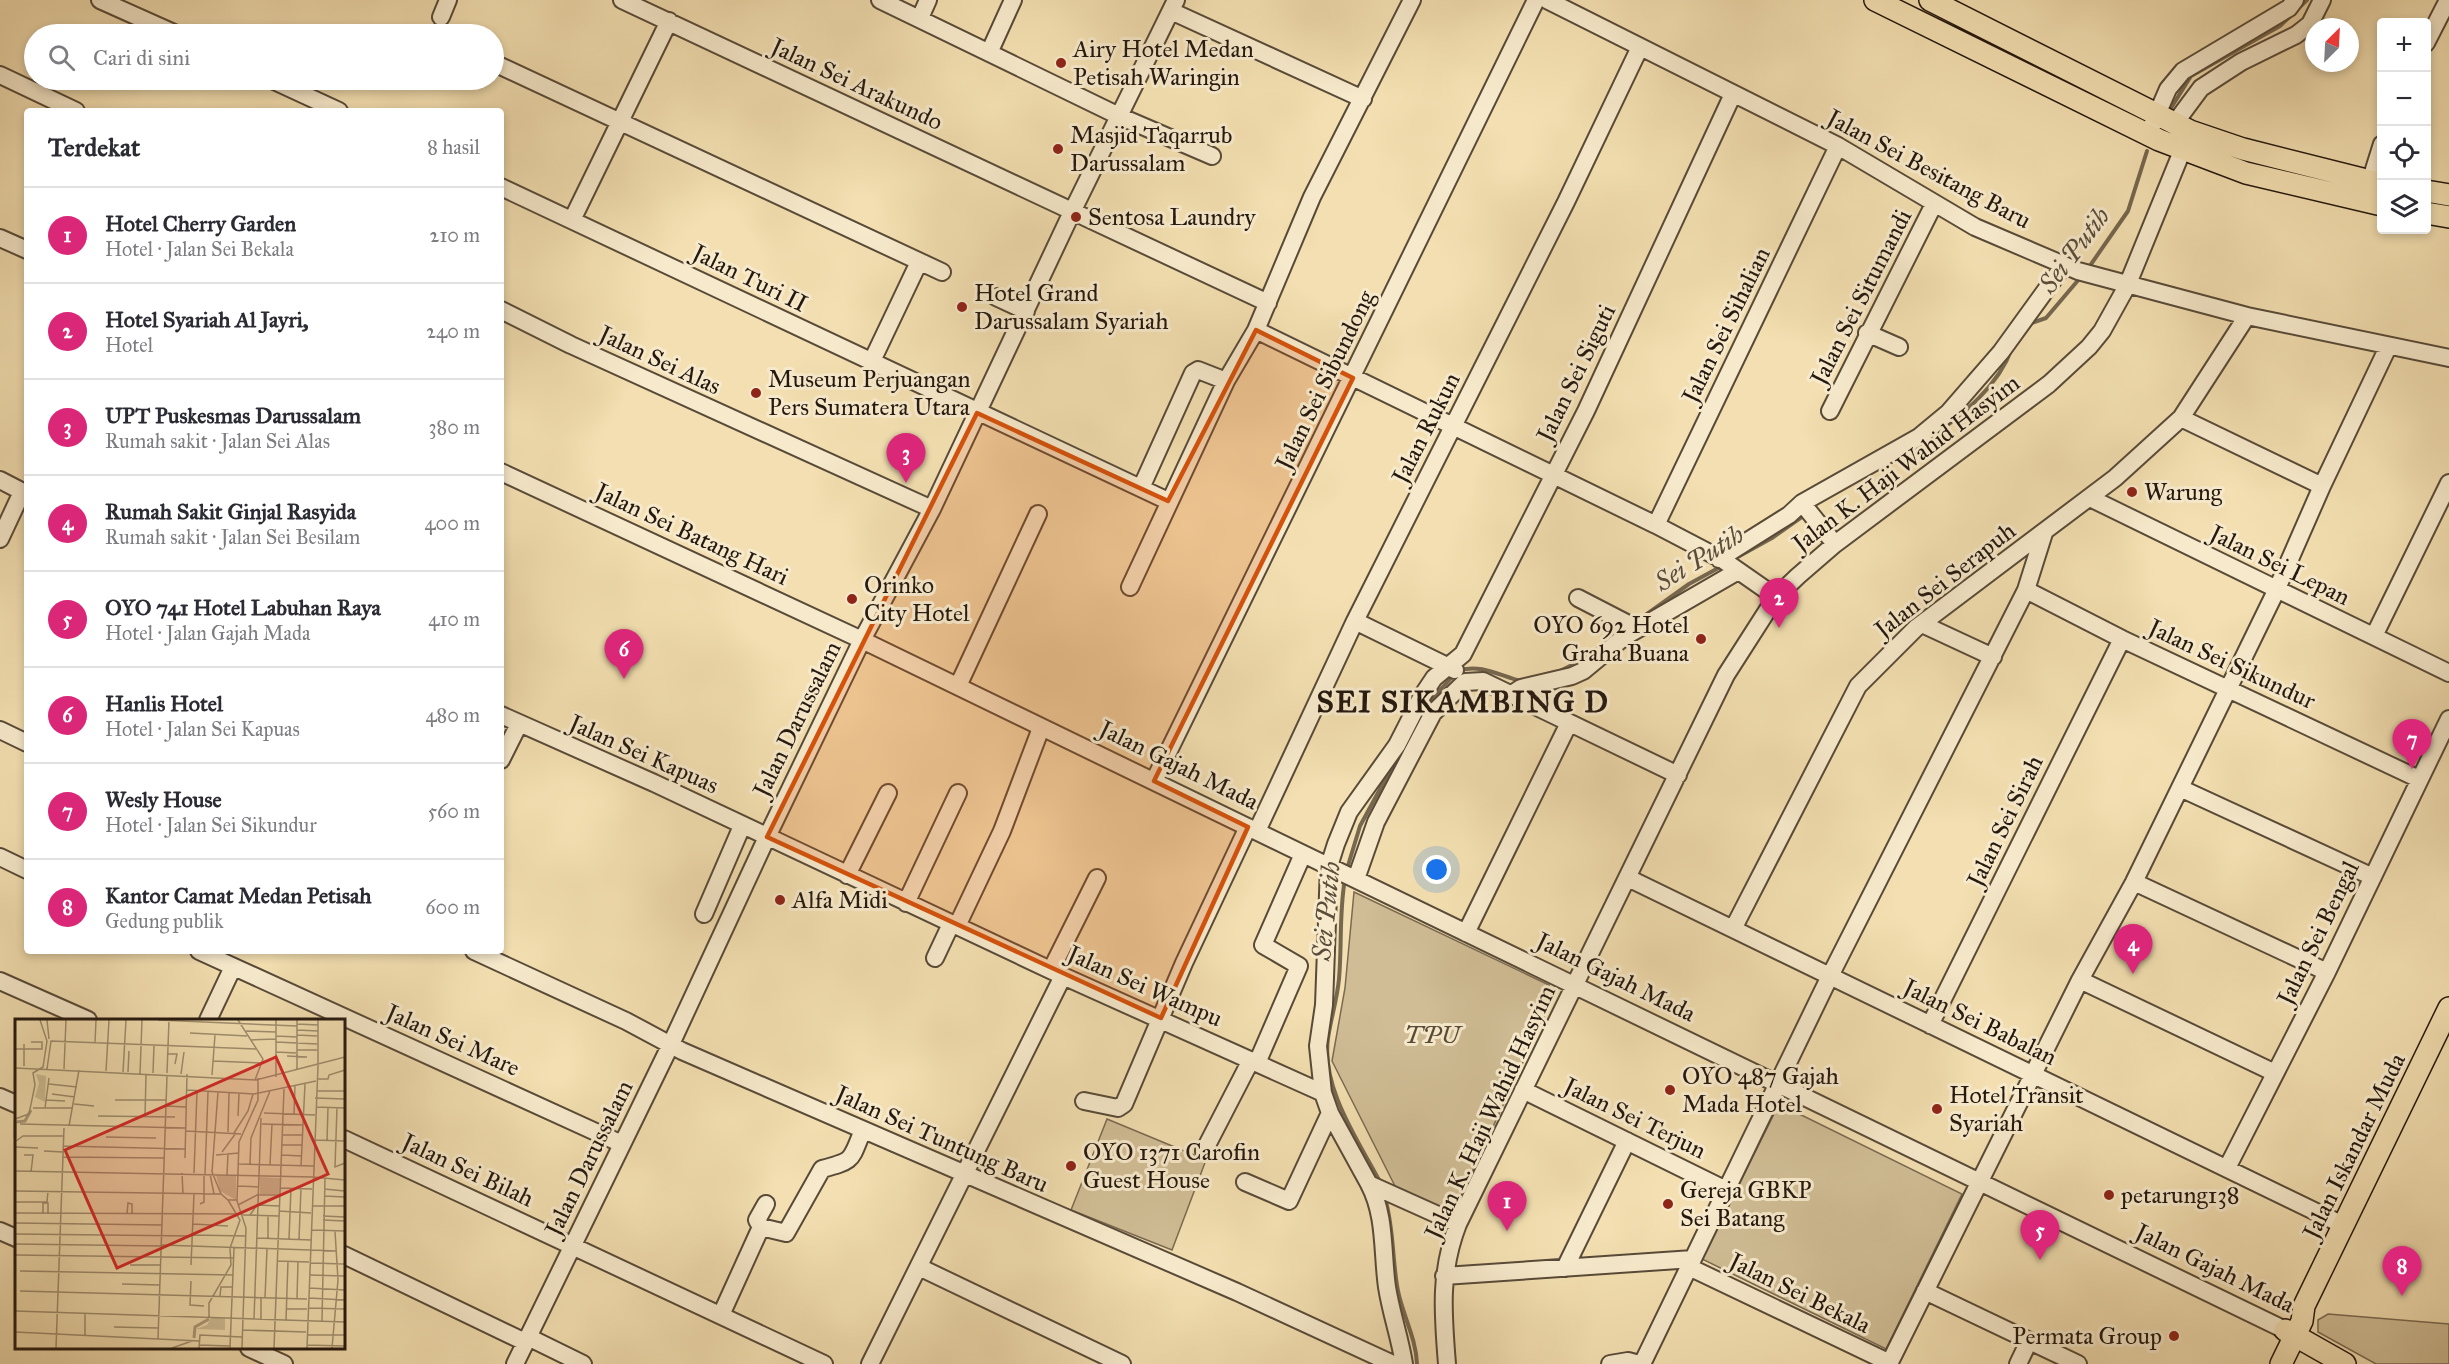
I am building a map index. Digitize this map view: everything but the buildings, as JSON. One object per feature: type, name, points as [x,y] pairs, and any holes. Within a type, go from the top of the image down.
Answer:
[{"type":"main road","points":[[1875,0],[2148,135],[2176,130],[2243,150],[2375,183]]},
{"type":"main road","points":[[1930,0],[2176,130],[2246,173],[2373,204]]},
{"type":"main road","points":[[2431,192],[2449,195]]},
{"type":"main road","points":[[2431,214],[2449,217]]},
{"type":"main road","name":"Jalan Iskandar Muda","points":[[2281,1364],[2293,1315],[2304,1306],[2449,1008]]},
{"type":"main road","name":"Jalan Iskandar Muda","points":[[2267,1364],[2290,1333]]},
{"type":"main road","name":"Jalan Gajah Mada","points":[[2290,1333],[2345,1364]]},
{"type":"street","points":[[100,0],[154,24]]},
{"type":"street","points":[[441,17],[448,0]]},
{"type":"street","name":"Jalan Sei Arakundo","points":[[622,0],[1268,303]]},
{"type":"street","points":[[880,0],[1119,116],[1212,156]]},
{"type":"street","points":[[920,18],[928,0]]},
{"type":"street","points":[[989,53],[1013,0]]},
{"type":"street","points":[[1130,587],[1168,501],[1226,381],[1256,330],[1312,197],[1364,99],[1412,0]]},
{"type":"street","name":"Jalan Sei Sibundong","points":[[1154,781],[1536,0]]},
{"type":"street","name":"Jalan Sei Besitang Baru","points":[[1547,0],[1838,146],[1975,227],[2071,268],[2247,316],[2449,358]]},
{"type":"street","points":[[2274,0],[2292,4]]},
{"type":"street","points":[[2148,135],[2176,130],[2201,88],[2241,62],[2296,35],[2310,24],[2322,0]]},
{"type":"street","points":[[2431,33],[2443,2]]},
{"type":"street","points":[[2176,130],[2168,89],[2183,71],[2292,4]]},
{"type":"street","points":[[1174,5],[1364,99]]},
{"type":"street","name":"Jalan Darussalam","points":[[515,1364],[671,1044],[766,837],[862,640],[932,509],[1072,212],[1174,5]]},
{"type":"street","points":[[572,220],[669,21]]},
{"type":"street","name":"Jalan Rukun","points":[[1084,1101],[1118,1108],[1124,1104],[1161,1018],[1253,829],[1566,202],[1640,47]]},
{"type":"street","points":[[504,68],[942,272]]},
{"type":"street","points":[[0,75],[24,86]]},
{"type":"street","points":[[32,90],[70,108]]},
{"type":"street","points":[[294,90],[333,108]]},
{"type":"street","name":"Jalan Sei Siguti","points":[[1458,673],[1463,654],[1553,477],[1733,94]]},
{"type":"street","name":"Jalan K. Haji Wahid Hasyim","points":[[1447,1364],[1442,1303],[1444,1276],[1458,1224],[1726,675],[1749,635],[1776,597],[1835,544],[2049,384],[2074,363],[2102,331],[2127,285],[2164,188],[2176,130]]},
{"type":"street","name":"Jalan Sei Sihalian","points":[[1656,525],[1838,146]]},
{"type":"street","points":[[2373,204],[2375,183]]},
{"type":"street","name":"Jalan Turi II","points":[[504,188],[1168,501]]},
{"type":"street","name":"Jalan Sei Situmandi","points":[[1830,411],[1867,333],[1934,204]]},
{"type":"street","points":[[0,238],[24,249]]},
{"type":"street","points":[[871,363],[919,262]]},
{"type":"street","points":[[1512,694],[1521,688],[1572,676],[1634,627],[1728,564],[1789,515],[1806,509],[1918,437],[1948,413],[2071,268]]},
{"type":"street","points":[[996,297],[1026,311]]},
{"type":"street","name":"Jalan Sei Alas","points":[[504,312],[571,345],[932,509]]},
{"type":"street","name":"Jalan Sei Serapuh","points":[[1733,929],[1858,686],[1886,656],[1922,624],[2090,498],[2181,418],[2247,316]]},
{"type":"street","points":[[1256,330],[1553,477],[1656,525],[1728,564],[1776,597]]},
{"type":"street","points":[[1867,333],[1899,347]]},
{"type":"street","points":[[1889,1364],[1978,1181],[2080,980],[2134,882],[2276,591],[2322,486],[2388,347]]},
{"type":"street","points":[[1141,488],[1192,373],[1198,370],[1226,381]]},
{"type":"street","points":[[2181,418],[2322,486]]},
{"type":"street","name":"Jalan Sei Batang Hari","points":[[504,473],[862,640]]},
{"type":"street","points":[[0,480],[24,492]]},
{"type":"street","points":[[2374,636],[2449,483]]},
{"type":"street","points":[[0,539],[24,495]]},
{"type":"street","name":"Jalan Sei Lepan","points":[[2090,498],[2276,591],[2449,673]]},
{"type":"street","points":[[1806,509],[1835,544]]},
{"type":"street","points":[[958,686],[1038,514]]},
{"type":"street","points":[[1610,1364],[1628,1361],[1640,1364],[1830,976],[2026,590],[2044,534]]},
{"type":"street","name":"Jalan Sei Sikundur","points":[[2026,590],[2122,639],[2419,779]]},
{"type":"street","points":[[1578,598],[1634,627]]},
{"type":"street","points":[[1355,621],[1458,673],[1512,694],[1678,775]]},
{"type":"street","points":[[1922,624],[1993,657]]},
{"type":"street","name":"Jalan Sei Sirah","points":[[1930,1024],[2122,639]]},
{"type":"street","name":"Jalan Gajah Mada","points":[[862,640],[2290,1333]]},
{"type":"street","points":[[1404,1364],[1384,1269],[1382,1221],[1378,1201],[1372,1185],[1330,1113],[1323,1093],[1318,1046],[1324,1005],[1331,867],[1349,812],[1397,745],[1422,696],[1434,678],[1458,673]]},
{"type":"street","points":[[1354,878],[1376,822],[1433,713],[1458,673]]},
{"type":"street","name":"Jalan Sei Kapuas","points":[[504,716],[766,837]]},
{"type":"street","name":"Jalan Sei Bengal","points":[[2227,1168],[2327,972],[2449,719]]},
{"type":"street","points":[[1466,933],[1569,723]]},
{"type":"street","points":[[504,754],[519,724]]},
{"type":"street","points":[[935,957],[1002,831],[1041,728]]},
{"type":"street","points":[[0,730],[24,741]]},
{"type":"street","points":[[2180,788],[2373,877]]},
{"type":"street","points":[[847,875],[888,793]]},
{"type":"street","points":[[906,903],[958,793]]},
{"type":"street","points":[[704,914],[742,826]]},
{"type":"street","name":"Jalan Sei Wampu","points":[[766,837],[1057,973],[1323,1093]]},
{"type":"street","points":[[1204,1151],[1254,1062],[1299,966],[1263,944],[1303,854]]},
{"type":"street","points":[[0,857],[24,869]]},
{"type":"street","points":[[870,1364],[966,1175],[1097,878]]},
{"type":"street","name":"Jalan Sei Babalan","points":[[1628,878],[2343,1226]]},
{"type":"street","points":[[2134,882],[2327,972]]},
{"type":"street","name":"Jalan Sei Mare","points":[[205,954],[622,1144]]},
{"type":"street","name":"Jalan Sei Tuntung Baru","points":[[480,954],[671,1044],[1237,1292],[1393,1364]]},
{"type":"street","points":[[208,1019],[233,967]]},
{"type":"street","points":[[2080,980],[2274,1073]]},
{"type":"street","points":[[0,981],[86,1019]]},
{"type":"street","name":"Jalan Sei Terjun","points":[[1523,1090],[1726,1190]]},
{"type":"street","points":[[0,1096],[15,1104]]},
{"type":"street","points":[[1245,1182],[1289,1202],[1330,1113]]},
{"type":"street","points":[[761,1227],[786,1233],[822,1169],[847,1163],[852,1158],[863,1130]]},
{"type":"street","name":"Jalan Sei Bilah","points":[[345,1139],[824,1364]]},
{"type":"street","points":[[1565,1268],[1628,1141]]},
{"type":"street","points":[[1372,1185],[1458,1224]]},
{"type":"street","points":[[721,1315],[761,1227],[758,1220],[766,1204]]},
{"type":"street","points":[[0,1231],[15,1238]]},
{"type":"street","points":[[345,1255],[583,1364]]},
{"type":"street","name":"Jalan Sei Bekala","points":[[1444,1276],[1691,1263],[1889,1364]]},
{"type":"street","points":[[919,1266],[1122,1364]]},
{"type":"street","points":[[1925,1291],[2078,1364]]},
{"type":"street","points":[[2018,1364],[2029,1341]]},
{"type":"street","points":[[253,1349],[284,1364]]},
{"type":"highlighted area","points":[[1256,330],[1353,378],[1154,781],[1248,827],[1161,1018],[767,837],[977,413],[1168,501]]},
{"type":"green space","name":"TPU","points":[[1354,892],[1549,985],[1551,1002],[1451,1217],[1398,1192],[1332,1061],[1345,988]]},
{"type":"green space","points":[[1779,1104],[1962,1194],[1886,1349],[1702,1259]]},
{"type":"green space","points":[[1107,1119],[1206,1160],[1172,1250],[1071,1210]]},
{"type":"green space","points":[[2328,1314],[2449,1324],[2449,1364],[2376,1364],[2318,1332],[2318,1320]]},
{"type":"waterway","name":"Sei Putih","points":[[2171,108],[2191,76],[2280,26],[2307,0]]},
{"type":"waterway","name":"Sei Putih","points":[[2087,270],[2128,211],[2147,151]]},
{"type":"waterway","name":"Sei Putih","points":[[2029,324],[2046,318],[2080,278]]},
{"type":"waterway","name":"Sei Putih","points":[[1932,437],[1968,409],[1989,387],[2006,362],[2012,348]]},
{"type":"waterway","name":"Sei Putih","points":[[1889,463],[1921,445]]},
{"type":"waterway","name":"Sei Putih","points":[[1734,559],[1772,538],[1806,514]]},
{"type":"waterway","name":"Sei Putih","points":[[1640,619],[1689,584],[1722,566]]},
{"type":"waterway","name":"Sei Putih","points":[[1560,671],[1586,658]]},
{"type":"waterway","name":"Sei Putih","points":[[1460,670],[1476,668],[1521,681]]},
{"type":"waterway","name":"Sei Putih","points":[[1426,705],[1454,675]]},
{"type":"waterway","name":"Sei Putih","points":[[1347,869],[1360,826],[1398,756]]},
{"type":"waterway","name":"Sei Putih","points":[[1345,879],[1339,979],[1328,1038],[1327,1057],[1330,1076],[1343,1113],[1380,1182]]},
{"type":"waterway","name":"Sei Putih","points":[[1385,1198],[1398,1291],[1414,1345],[1417,1364]]},
{"type":"place","name":"Airy Hotel Medan Petisah Waringin","points":[[1061,63]]},
{"type":"place","name":"Masjid Taqarrub Darussalam","points":[[1058,149]]},
{"type":"place","name":"Sentosa Laundry","points":[[1076,217]]},
{"type":"place","name":"Hotel Grand Darussalam Syariah","points":[[962,307]]},
{"type":"place","name":"Museum Perjuangan Pers Sumatera Utara","points":[[756,393]]},
{"type":"place","name":"UPT Puskesmas Darussalam","points":[[906,483]]},
{"type":"place","name":"Warung","points":[[2132,492]]},
{"type":"place","name":"Orinko City Hotel","points":[[852,599]]},
{"type":"place","name":"Hotel Syariah Al Jayri,","points":[[1779,628]]},
{"type":"place","name":"OYO 692 Hotel Graha Buana","points":[[1701,639]]},
{"type":"place","name":"Hanlis Hotel","points":[[624,679]]},
{"type":"place","name":"Wesly House","points":[[2412,769]]},
{"type":"place","name":"Alfa Midi","points":[[780,900]]},
{"type":"place","name":"Rumah Sakit Ginjal Rasyida","points":[[2133,974]]},
{"type":"place","name":"OYO 487 Gajah Mada Hotel","points":[[1670,1090]]},
{"type":"place","name":"Hotel Transit Syariah","points":[[1937,1109]]},
{"type":"place","name":"OYO 1371 Carofin Guest House","points":[[1071,1166]]},
{"type":"place","name":"petarung138","points":[[2109,1195]]},
{"type":"place","name":"Gereja GBKP Sei Batang","points":[[1668,1204]]},
{"type":"place","name":"Hotel Cherry Garden","points":[[1507,1231]]},
{"type":"place","name":"OYO 741 Hotel Labuhan Raya","points":[[2040,1260]]},
{"type":"place","name":"Kantor Camat Medan Petisah","points":[[2402,1296]]},
{"type":"place","name":"Permata Group","points":[[2174,1336]]},
{"type":"district","name":"SEI SIKAMBING D","points":[[1463,702]]}]
